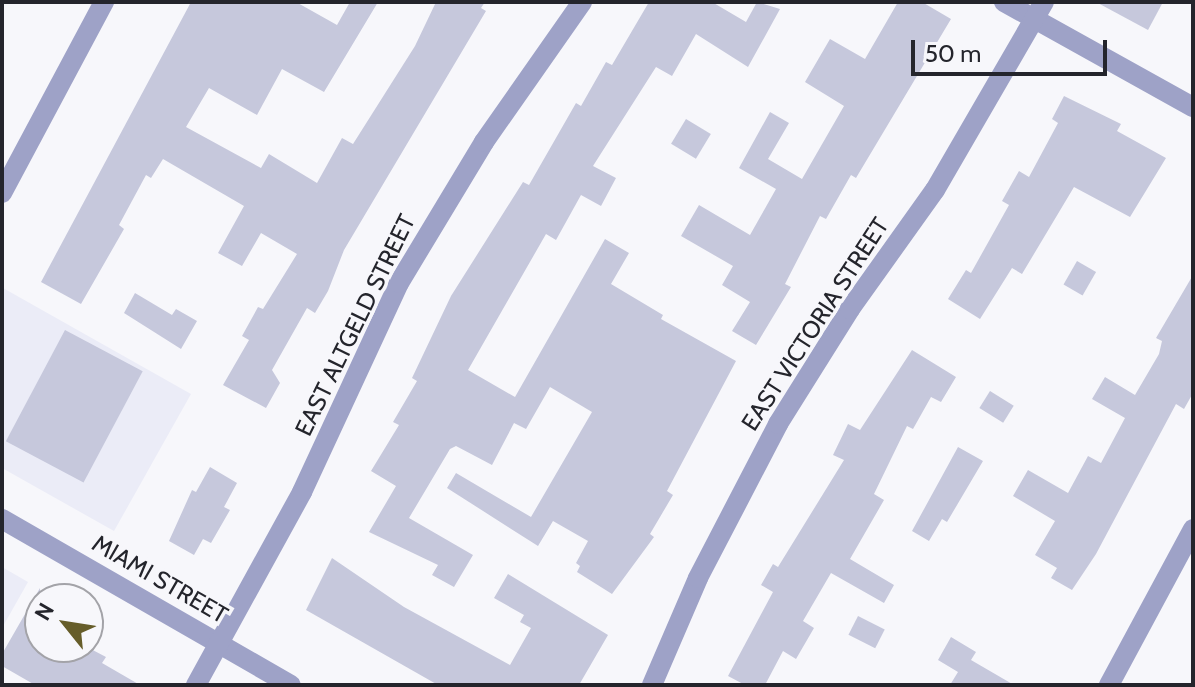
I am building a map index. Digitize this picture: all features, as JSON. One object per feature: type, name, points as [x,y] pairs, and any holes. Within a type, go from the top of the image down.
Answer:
[{"type":"street","points":[[2,193],[104,2]]},
{"type":"street","name":"EAST ALTGELD STREET","points":[[196,685],[302,492],[371,339],[426,236],[582,2]]},
{"type":"street","points":[[1004,2],[1039,11],[1193,107]]},
{"type":"street","name":"EAST VICTORIA STREET","points":[[652,685],[698,578],[778,424],[850,309],[935,190],[1039,11]]},
{"type":"street","name":"MIAMI STREET","points":[[2,519],[291,685]]},
{"type":"street","points":[[1109,685],[1193,529]]},
{"type":"shaded area","points":[[3,288],[191,394],[114,531],[2,468]]},
{"type":"shaded area","points":[[2,567],[28,582],[24,583],[24,589],[2,628]]},
{"type":"building","points":[[191,2],[296,2],[337,25],[350,2],[378,2],[324,92],[282,69],[257,115],[209,88],[186,127],[261,168],[269,154],[317,183],[342,138],[353,144],[415,46],[436,2],[485,2],[481,8],[486,11],[344,250],[328,291],[315,313],[307,308],[272,370],[280,383],[266,408],[223,385],[249,340],[242,336],[258,307],[263,309],[297,254],[261,233],[242,266],[218,253],[244,206],[163,159],[151,178],[146,175],[119,225],[124,229],[81,304],[41,282]]},
{"type":"building","points":[[649,2],[712,2],[746,22],[757,2],[780,9],[748,67],[696,34],[672,76],[656,67],[593,166],[616,178],[601,206],[581,195],[556,240],[546,234],[468,370],[515,397],[605,239],[629,253],[611,284],[663,315],[661,319],[736,361],[667,491],[673,495],[650,534],[654,537],[612,594],[577,572],[580,566],[576,563],[588,541],[553,521],[538,546],[447,488],[456,473],[531,517],[592,412],[550,387],[526,429],[514,423],[492,465],[456,446],[450,449],[409,518],[473,555],[454,587],[432,575],[438,565],[369,532],[396,486],[371,471],[399,425],[393,422],[417,381],[412,378],[451,296],[523,182],[529,185],[576,103],[581,106],[606,62],[612,65]]},
{"type":"building","points":[[898,2],[922,2],[951,19],[856,178],[851,175],[826,219],[820,216],[785,284],[791,287],[756,345],[732,331],[750,302],[722,285],[733,266],[681,236],[699,205],[750,235],[776,189],[739,168],[770,112],[789,123],[768,159],[802,179],[844,106],[805,82],[830,39],[865,59]]},
{"type":"building","points":[[1096,2],[1163,2],[1148,30]]},
{"type":"building","points":[[1064,96],[1121,124],[1117,131],[1166,158],[1130,217],[1074,187],[1022,274],[1012,268],[980,319],[948,299],[966,270],[971,273],[1009,205],[1002,201],[1019,171],[1029,177],[1058,123],[1052,119]]},
{"type":"building","points":[[686,119],[711,134],[696,159],[671,144]]},
{"type":"building","points":[[1077,261],[1096,272],[1083,295],[1064,284]]},
{"type":"building","points":[[1193,275],[1193,393],[1184,409],[1176,404],[1096,554],[1072,590],[1051,578],[1057,568],[1035,555],[1055,521],[1013,496],[1028,470],[1068,493],[1088,456],[1101,463],[1125,418],[1092,399],[1105,377],[1135,395],[1159,354],[1162,341],[1156,338]]},
{"type":"building","points":[[135,293],[172,315],[176,309],[197,321],[181,349],[124,313]]},
{"type":"building","points":[[65,330],[143,371],[84,483],[6,441]]},
{"type":"building","points":[[912,350],[956,377],[941,402],[931,397],[913,429],[907,426],[874,494],[884,500],[850,559],[894,585],[884,603],[831,573],[803,621],[814,628],[796,659],[783,651],[765,685],[745,685],[728,676],[773,592],[761,585],[773,564],[778,567],[844,460],[833,455],[848,424],[860,430]]},
{"type":"building","points":[[990,391],[1014,406],[1003,423],[979,408]]},
{"type":"building","points":[[958,447],[983,461],[947,522],[942,519],[929,541],[912,531]]},
{"type":"building","points":[[210,467],[237,483],[224,507],[230,510],[211,543],[203,539],[194,555],[169,541],[192,490],[196,492]]},
{"type":"building","points":[[332,558],[404,607],[510,665],[531,628],[520,622],[524,615],[494,598],[508,574],[608,635],[579,685],[438,685],[306,610]]},
{"type":"building","points":[[24,616],[24,663],[102,663],[140,685],[35,685],[2,666],[2,654]]},
{"type":"building","points":[[858,616],[885,630],[875,648],[848,635]]},
{"type":"building","points":[[951,637],[976,652],[971,660],[1014,685],[950,685],[958,672],[938,660]]}]
